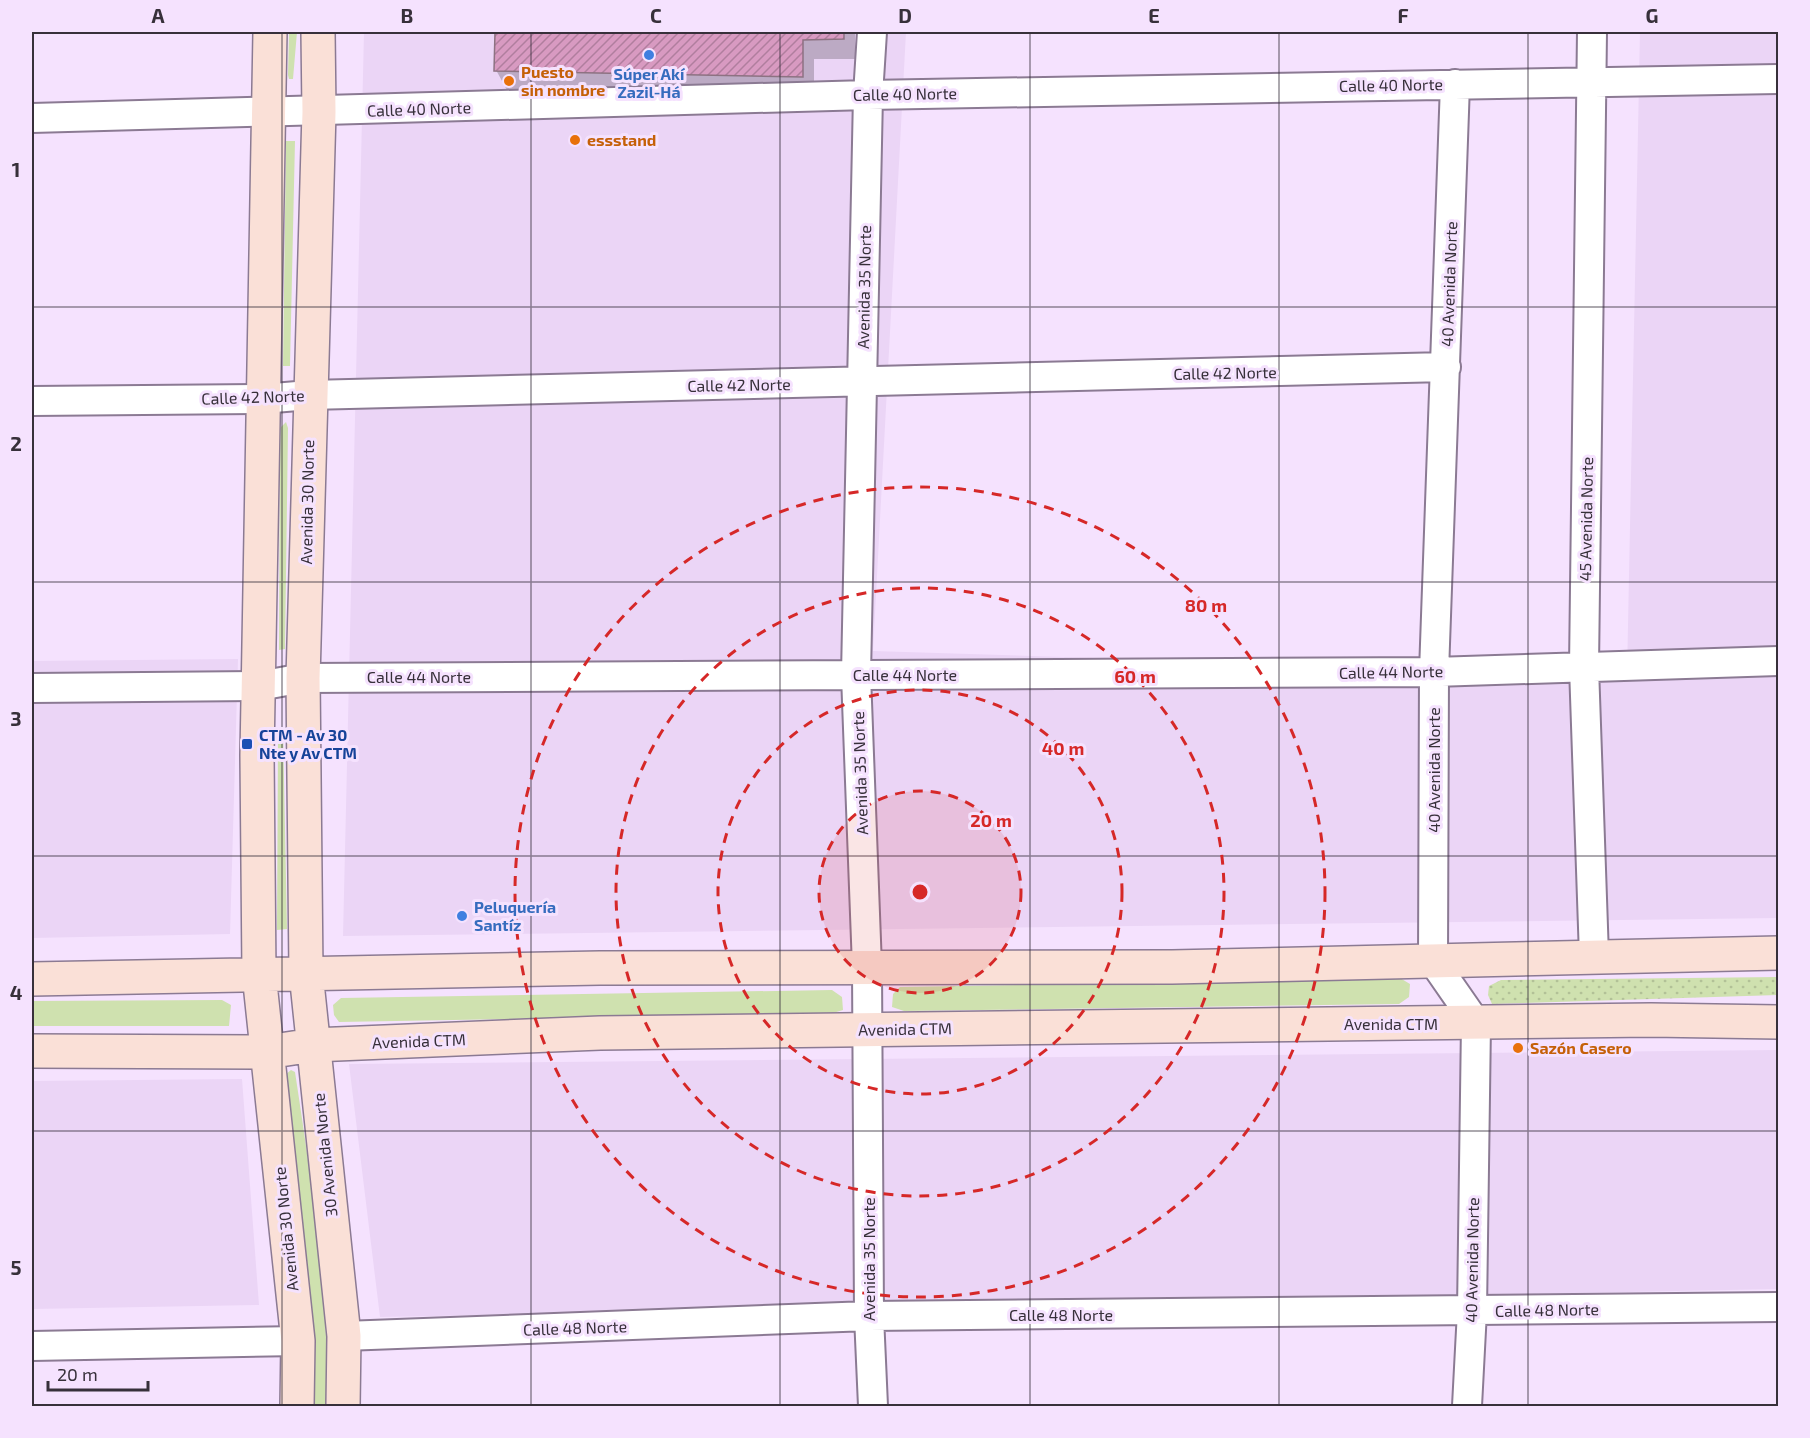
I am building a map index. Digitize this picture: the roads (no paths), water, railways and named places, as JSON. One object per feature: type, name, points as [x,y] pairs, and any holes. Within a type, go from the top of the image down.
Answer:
[{"type":"main road","points":[[267,1052],[259,974],[257,754],[270,32]]},
{"type":"main road","name":"Avenida 30 Norte","points":[[306,973],[303,678],[309,394],[319,112],[318,32]]},
{"type":"main road","points":[[32,979],[306,973],[867,967],[1172,967],[1779,953]]},
{"type":"main road","name":"30 Avenida Norte","points":[[306,973],[344,1336]]},
{"type":"main road","name":"Avenida CTM","points":[[32,1051],[267,1052],[313,1045],[600,1033],[1651,1020],[1779,1022]]},
{"type":"main road","name":"Avenida 30 Norte","points":[[267,1052],[298,1341],[297,1407]]},
{"type":"main road","points":[[344,1336],[344,1407]]},
{"type":"street","name":"Avenida 35 Norte","points":[[872,32],[868,95],[856,675],[867,967],[869,1316],[873,1407]]},
{"type":"street","name":"45 Avenida Norte","points":[[1592,32],[1584,667],[1594,956]]},
{"type":"street","name":"Calle 40 Norte","points":[[32,118],[268,111],[319,112],[868,95],[1779,79]]},
{"type":"street","name":"40 Avenida Norte","points":[[1433,962],[1434,672],[1455,84]]},
{"type":"street","name":"Calle 42 Norte","points":[[32,401],[262,399],[309,394],[1446,367]]},
{"type":"street","name":"Calle 44 Norte","points":[[32,688],[259,686],[303,678],[1434,672],[1779,661]]},
{"type":"street","points":[[1433,962],[1476,1023]]},
{"type":"street","name":"40 Avenida Norte","points":[[1467,1407],[1472,1311],[1476,1023]]},
{"type":"street","name":"Calle 48 Norte","points":[[344,1336],[869,1316],[1779,1307]]},
{"type":"street","points":[[32,1346],[298,1341]]},
{"type":"place","name":"Súper Akí Zazil-Há","points":[[649,55]]},
{"type":"place","name":"Puesto sin nombre","points":[[509,81]]},
{"type":"place","name":"essstand","points":[[575,140]]},
{"type":"place","name":"CTM - Av 30 Nte y Av CTM","points":[[247,744]]},
{"type":"place","name":"Peluquería Santíz","points":[[462,916]]},
{"type":"place","name":"Sazón Casero","points":[[1518,1048]]}]
